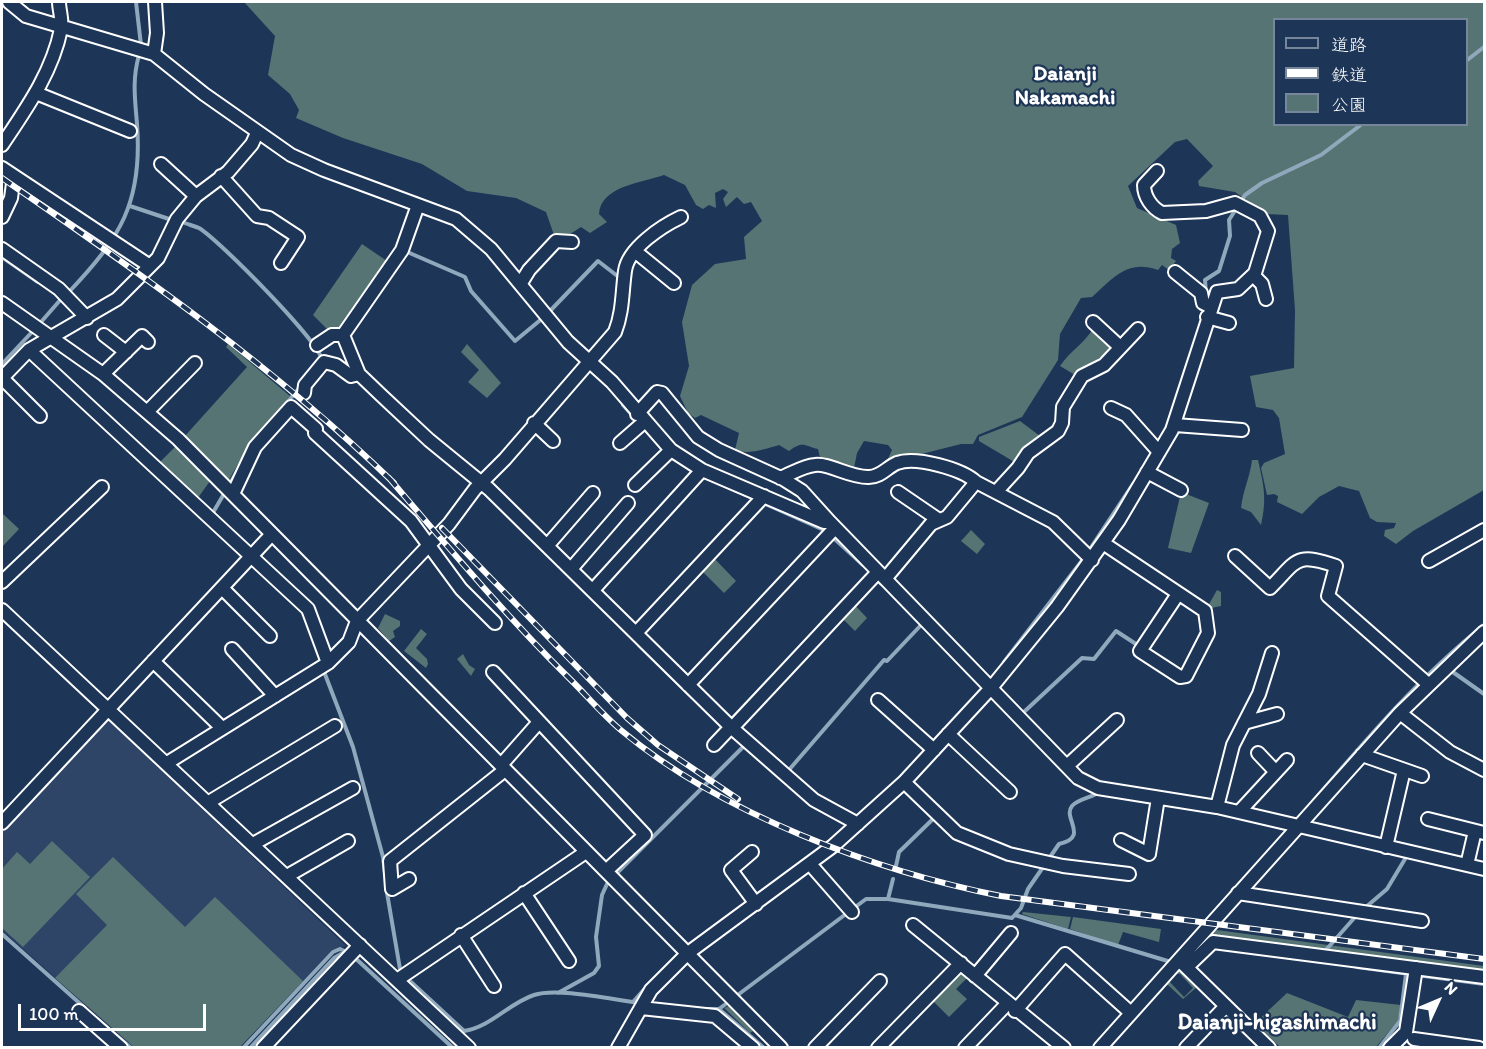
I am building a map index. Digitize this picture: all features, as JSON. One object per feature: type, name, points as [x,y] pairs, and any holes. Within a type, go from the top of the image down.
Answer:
[{"type":"street","points":[[9,2],[26,16],[154,54],[257,133],[291,155],[324,170],[456,219],[479,236],[568,342],[612,382],[640,422],[668,452],[699,472],[760,500],[824,522],[1078,778],[1098,788],[1217,807],[1485,869]]},
{"type":"street","points":[[2,145],[36,93],[49,66],[62,26],[59,2]]},
{"type":"street","points":[[154,54],[157,33],[155,2]]},
{"type":"street","points":[[36,93],[130,131]]},
{"type":"street","points":[[40,416],[2,378],[30,350],[117,299],[158,258],[177,219],[196,196],[221,176],[252,144],[257,133]]},
{"type":"street","points":[[161,164],[196,196]]},
{"type":"street","points":[[2,168],[150,266]]},
{"type":"street","points":[[618,1047],[643,1003],[688,953],[753,900],[810,864],[854,822],[904,782],[932,748],[948,734],[988,685],[1088,556],[1103,543],[1147,472],[1157,449],[1175,425],[1207,308],[1217,292],[1238,290],[1253,275],[1259,267],[1268,231],[1260,216],[1237,204],[1206,211],[1162,213],[1154,208],[1144,192],[1144,185],[1157,171]]},
{"type":"street","points":[[2,217],[11,198],[14,176]]},
{"type":"street","points":[[221,176],[257,216],[268,218],[298,237],[281,263]]},
{"type":"street","points":[[343,335],[402,250],[418,205]]},
{"type":"street","points":[[167,762],[275,696],[325,662],[349,642],[357,621],[615,332],[623,298],[625,271],[636,252],[666,224],[681,217]]},
{"type":"street","points":[[521,284],[529,270],[556,241],[572,242]]},
{"type":"street","points":[[2,249],[59,289],[87,318]]},
{"type":"street","points":[[636,252],[674,283]]},
{"type":"street","points":[[1175,272],[1201,293],[1207,308],[1229,323]]},
{"type":"street","points":[[1253,275],[1262,284],[1266,299]]},
{"type":"street","points":[[2,303],[103,374],[148,411],[781,1047]]},
{"type":"street","points":[[1093,322],[1119,346]]},
{"type":"street","points":[[996,492],[1028,453],[1058,431],[1062,423],[1064,407],[1082,376],[1104,364],[1138,329]]},
{"type":"street","points":[[104,335],[126,352]]},
{"type":"street","points":[[317,345],[332,335],[343,335]]},
{"type":"street","points":[[343,335],[360,374],[429,440],[481,483],[593,590],[729,727],[814,800],[854,822]]},
{"type":"street","points":[[103,374],[142,336],[148,342]]},
{"type":"street","points":[[30,350],[308,609],[325,662]]},
{"type":"street","points":[[148,411],[195,363]]},
{"type":"street","points":[[304,393],[305,385],[324,363],[336,365],[351,376],[360,374]]},
{"type":"street","points":[[620,442],[640,422],[657,392],[662,393],[698,437],[719,450],[780,478],[802,491],[831,529]]},
{"type":"street","points":[[229,490],[255,447],[291,407],[316,429],[315,433],[411,521],[461,589],[495,623]]},
{"type":"street","points":[[1111,408],[1126,415],[1157,449]]},
{"type":"street","points":[[534,423],[553,441]]},
{"type":"street","points":[[1175,425],[1242,430]]},
{"type":"street","points":[[635,485],[668,452]]},
{"type":"street","points":[[780,478],[817,464],[860,477],[872,477],[896,464],[905,462],[942,466],[962,472],[976,482],[1053,522],[1088,556]]},
{"type":"street","points":[[593,590],[699,472]]},
{"type":"street","points":[[1147,472],[1181,490]]},
{"type":"street","points":[[714,745],[878,575],[931,524],[947,517],[976,482]]},
{"type":"street","points":[[2,582],[102,487]]},
{"type":"street","points":[[898,492],[939,520]]},
{"type":"street","points":[[547,546],[593,494]]},
{"type":"street","points":[[636,633],[760,500]]},
{"type":"street","points":[[571,569],[628,503]]},
{"type":"street","points":[[688,685],[831,529]]},
{"type":"street","points":[[1429,561],[1485,530]]},
{"type":"street","points":[[2,823],[272,534]]},
{"type":"street","points":[[1103,543],[1205,611],[1208,633],[1186,676],[1180,677],[1140,651],[1178,594]]},
{"type":"street","points":[[1235,555],[1270,588],[1295,562],[1312,558],[1336,566],[1328,596],[1425,682]]},
{"type":"street","points":[[222,588],[270,636]]},
{"type":"street","points":[[2,610],[167,762],[287,876],[357,947],[397,980],[469,1047]]},
{"type":"street","points":[[1183,963],[1238,893],[1299,827],[1425,682],[1485,632]]},
{"type":"street","points":[[232,649],[275,696]]},
{"type":"street","points":[[1217,807],[1233,745],[1258,694],[1272,653]]},
{"type":"street","points":[[153,661],[222,728]]},
{"type":"street","points":[[493,672],[645,836],[606,871]]},
{"type":"street","points":[[878,700],[932,748]]},
{"type":"street","points":[[1400,713],[1450,752],[1485,770]]},
{"type":"street","points":[[1244,723],[1277,714]]},
{"type":"street","points":[[1067,766],[1117,720]]},
{"type":"street","points":[[409,879],[392,889],[390,861],[503,768],[539,722]]},
{"type":"street","points":[[209,802],[335,726]]},
{"type":"street","points":[[948,734],[1010,792]]},
{"type":"street","points":[[1258,753],[1276,772]]},
{"type":"street","points":[[1362,755],[1422,776]]},
{"type":"street","points":[[1239,812],[1287,760]]},
{"type":"street","points":[[1386,847],[1404,770]]},
{"type":"street","points":[[904,782],[957,833],[1009,854],[1046,862],[1129,873]]},
{"type":"street","points":[[253,844],[353,788]]},
{"type":"street","points":[[1121,840],[1149,854],[1158,798]]},
{"type":"street","points":[[1428,819],[1480,832],[1467,865]]},
{"type":"street","points":[[287,876],[348,841]]},
{"type":"street","points":[[397,980],[586,852]]},
{"type":"street","points":[[752,852],[731,870],[753,900]]},
{"type":"street","points":[[810,864],[851,911]]},
{"type":"street","points":[[524,893],[569,961]]},
{"type":"street","points":[[1238,893],[1422,921]]},
{"type":"street","points":[[913,925],[1011,1007],[1064,1047]]},
{"type":"street","points":[[975,975],[1011,933]]},
{"type":"street","points":[[461,935],[494,986]]},
{"type":"street","points":[[1100,1047],[1129,1012],[1183,963],[1213,942],[1415,972],[1485,977]]},
{"type":"street","points":[[264,1047],[357,947]]},
{"type":"street","points":[[965,1047],[1011,1007],[1065,954],[1129,1012]]},
{"type":"street","points":[[878,1047],[961,963]]},
{"type":"street","points":[[1183,963],[1269,1047]]},
{"type":"street","points":[[1414,1040],[1415,972]]},
{"type":"street","points":[[815,1047],[880,981]]},
{"type":"street","points":[[643,1003],[715,1016],[753,1047]]},
{"type":"street","points":[[1186,1047],[1226,1006]]},
{"type":"street","points":[[79,1011],[114,1045]]},
{"type":"street","points":[[1390,1047],[1414,1040],[1479,1047]]},
{"type":"shaded area","points":[[107,719],[346,946],[332,950],[240,1047],[134,1048],[2,930],[2,831]]},
{"type":"green space","points":[[244,2],[1484,2],[1484,490],[1413,531],[1396,544],[1384,536],[1385,530],[1394,528],[1396,523],[1377,522],[1370,518],[1359,491],[1339,486],[1319,497],[1302,514],[1277,502],[1278,496],[1267,495],[1261,468],[1264,463],[1285,454],[1279,418],[1273,410],[1256,407],[1250,376],[1294,368],[1295,310],[1288,215],[1266,214],[1235,192],[1199,186],[1198,181],[1213,166],[1187,139],[1175,142],[1128,186],[1137,208],[1176,225],[1180,243],[1172,249],[1171,258],[1176,261],[1169,270],[1162,265],[1158,270],[1147,267],[1130,268],[1115,277],[1092,297],[1081,298],[1060,334],[1058,360],[1022,417],[978,435],[973,444],[961,444],[886,463],[892,450],[888,445],[864,441],[857,453],[853,473],[821,462],[818,449],[804,445],[789,451],[779,445],[751,452],[735,450],[739,433],[701,415],[695,418],[688,413],[680,396],[689,366],[682,322],[692,285],[715,264],[746,259],[744,237],[762,221],[751,202],[744,204],[737,197],[726,207],[723,199],[728,192],[723,189],[715,193],[716,208],[709,205],[703,209],[696,205],[685,185],[664,175],[614,191],[601,205],[599,214],[607,222],[590,233],[581,227],[564,238],[554,235],[546,212],[516,198],[467,191],[422,164],[343,138],[296,118],[299,110],[290,94],[268,75],[275,36]]},
{"type":"green space","points":[[362,244],[387,261],[351,316],[339,329],[329,331],[313,315]]},
{"type":"green space","points":[[1094,327],[1112,347],[1075,375],[1060,366],[1086,338]]},
{"type":"green space","points":[[228,344],[290,396],[250,445],[228,481],[184,437],[247,367],[226,347]]},
{"type":"green space","points":[[467,344],[501,383],[487,398],[468,382],[479,370],[461,352]]},
{"type":"green space","points":[[1020,421],[1040,436],[1025,449],[1016,463],[979,441],[979,437]]},
{"type":"green space","points":[[176,446],[210,481],[195,502],[157,465]]},
{"type":"green space","points":[[1252,460],[1258,460],[1263,485],[1264,508],[1261,525],[1251,512],[1241,508]]},
{"type":"green space","points":[[1181,492],[1209,503],[1191,553],[1168,548]]},
{"type":"green space","points":[[2,513],[19,529],[2,547]]},
{"type":"green space","points":[[971,530],[985,544],[977,554],[961,541]]},
{"type":"green space","points":[[713,557],[736,581],[724,593],[701,570]]},
{"type":"green space","points":[[1217,590],[1221,592],[1221,606],[1211,608],[1208,606]]},
{"type":"green space","points":[[852,602],[867,618],[855,631],[840,616]]},
{"type":"green space","points":[[385,614],[400,621],[400,626],[393,631],[395,637],[389,641],[378,628]]},
{"type":"green space","points":[[421,629],[427,634],[416,648],[427,659],[426,668],[404,651]]},
{"type":"green space","points":[[463,654],[469,665],[475,669],[471,676],[457,659]]},
{"type":"green space","points":[[52,841],[90,877],[23,947],[2,928],[2,869],[17,852],[30,864]]},
{"type":"green space","points":[[113,857],[185,927],[215,897],[303,981],[240,1047],[134,1047],[55,978],[107,925],[76,894]]},
{"type":"green space","points":[[1023,912],[1071,917],[1068,929],[1022,914]]},
{"type":"green space","points":[[1073,917],[1161,929],[1159,942],[1123,932],[1118,945],[1070,929]]},
{"type":"green space","points":[[1217,930],[1484,966],[1484,971],[1208,934]]},
{"type":"green space","points":[[957,971],[964,971],[969,976],[956,989],[967,999],[949,1017],[930,998]]},
{"type":"green space","points":[[1173,971],[1181,971],[1197,987],[1183,999],[1168,985],[1163,986]],"holes":[[[1174,973],[1180,974],[1193,988],[1184,997],[1168,980]]]},
{"type":"green space","points":[[1287,993],[1348,1017],[1356,1000],[1401,1005],[1398,1021],[1376,1047],[1280,1047],[1255,1023]]},
{"type":"green space","points":[[729,1006],[753,1031],[750,1033],[724,1008]]},
{"type":"waterway","points":[[136,2],[141,45]]},
{"type":"waterway","points":[[1468,59],[1484,47]]},
{"type":"waterway","points":[[68,293],[102,254],[124,218],[132,198],[138,152],[135,73],[139,55]]},
{"type":"waterway","points":[[1206,294],[1205,280],[1219,271],[1230,236],[1229,220],[1245,195],[1262,183],[1321,155],[1359,126]]},
{"type":"waterway","points":[[130,206],[172,220]]},
{"type":"waterway","points":[[182,222],[199,228],[210,236],[246,270],[304,333],[317,349],[322,360]]},
{"type":"waterway","points":[[405,251],[465,277],[471,291],[515,341],[544,317]]},
{"type":"waterway","points":[[2,257],[38,282]]},
{"type":"waterway","points":[[550,311],[598,261],[620,278]]},
{"type":"waterway","points":[[41,322],[62,298]]},
{"type":"waterway","points":[[2,364],[32,332]]},
{"type":"waterway","points":[[286,404],[300,387]]},
{"type":"waterway","points":[[623,405],[668,455],[697,473]]},
{"type":"waterway","points":[[211,516],[242,463]]},
{"type":"waterway","points":[[1004,662],[1084,558],[1133,484]]},
{"type":"waterway","points":[[723,485],[826,531],[863,565]]},
{"type":"waterway","points":[[788,771],[884,660],[887,661],[922,624]]},
{"type":"waterway","points":[[1310,805],[1415,688],[1484,625]]},
{"type":"waterway","points":[[1025,711],[1082,658],[1094,659],[1116,631],[1139,646]]},
{"type":"waterway","points":[[639,645],[692,697]]},
{"type":"waterway","points":[[323,669],[353,747],[383,857],[385,873]]},
{"type":"waterway","points":[[1450,670],[1484,694]]},
{"type":"waterway","points":[[729,722],[769,680]]},
{"type":"waterway","points":[[617,873],[744,746],[741,743]]},
{"type":"waterway","points":[[719,1009],[866,899],[888,899],[1012,918],[1021,908],[1028,889],[1059,844],[1073,837],[1070,816],[1072,806],[1094,795]]},
{"type":"waterway","points":[[896,866],[899,852],[934,818]]},
{"type":"waterway","points":[[1366,907],[1387,889],[1405,859]]},
{"type":"waterway","points":[[888,899],[893,879]]},
{"type":"waterway","points":[[558,993],[594,973],[599,966],[596,937],[602,895],[607,884]]},
{"type":"waterway","points":[[386,887],[400,969]]},
{"type":"waterway","points":[[1015,915],[1171,962]]},
{"type":"waterway","points":[[1325,951],[1356,916]]},
{"type":"waterway","points":[[2,934],[85,1008]]},
{"type":"waterway","points":[[243,1048],[333,952],[340,949],[349,953]]},
{"type":"waterway","points":[[250,1048],[334,958],[341,954],[346,955]]},
{"type":"waterway","points":[[354,957],[453,1048]]},
{"type":"waterway","points":[[1357,967],[1484,984]]},
{"type":"waterway","points":[[1379,1048],[1400,1021],[1406,974]]},
{"type":"waterway","points":[[411,982],[464,1031],[483,1025],[516,1003],[544,993],[571,993],[640,1003]]},
{"type":"waterway","points":[[633,1002],[648,985]]},
{"type":"waterway","points":[[699,1009],[719,1009],[764,1048]]},
{"type":"waterway","points":[[97,1019],[131,1048]]},
{"type":"railway","points":[[2,178],[155,285],[253,360],[348,440],[394,483]]},
{"type":"railway","points":[[389,478],[500,606],[622,731],[662,761],[706,788],[802,835],[852,855],[903,871],[1001,896],[1484,959]]},
{"type":"railway","points":[[442,528],[627,718],[658,745],[738,799]]},
{"type":"district","name":"Daianji Nakamachi","points":[[1065,87]]},
{"type":"district","name":"Daianji-higashimachi","points":[[1277,1023]]}]
